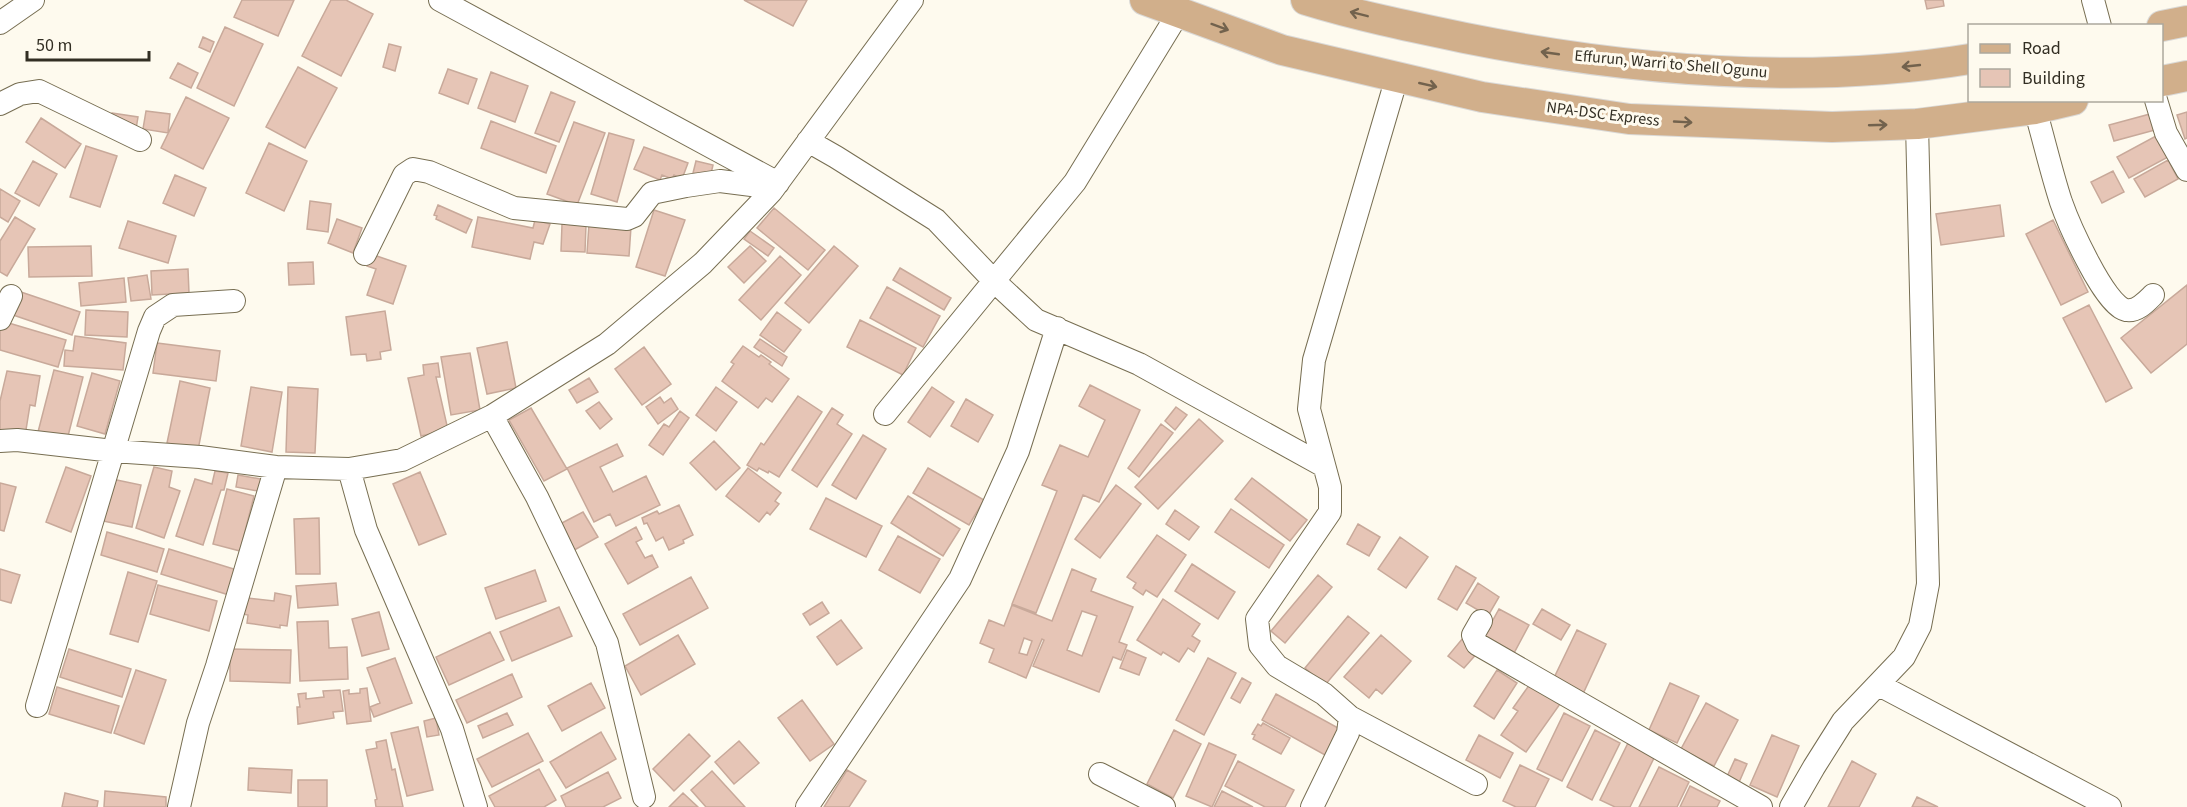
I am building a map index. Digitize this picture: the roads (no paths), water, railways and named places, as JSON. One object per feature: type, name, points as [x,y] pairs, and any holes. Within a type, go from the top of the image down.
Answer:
[{"type":"main road","name":"NPA-DSC Express","points":[[1145,0],[1282,50],[1482,97],[1629,119],[1832,127],[1917,124],[2035,109],[2065,102]]},
{"type":"main road","name":"Effurun, Warri to Shell Ogunu","points":[[1306,0],[1416,28],[1517,48],[1622,63],[1744,72],[1857,72],[1968,59]]},
{"type":"main road","points":[[2163,26],[2187,21]]},
{"type":"main road","points":[[2163,81],[2187,76]]},
{"type":"street","points":[[0,23],[33,0]]},
{"type":"street","points":[[440,0],[776,185]]},
{"type":"street","points":[[0,441],[17,440],[276,467],[350,469],[402,460],[492,416],[607,344],[703,263],[776,185],[912,0]]},
{"type":"street","points":[[2093,0],[2099,24]]},
{"type":"street","points":[[885,414],[1075,182],[1179,12]]},
{"type":"street","points":[[1396,77],[1314,360],[1309,409],[1330,488],[1330,512],[1257,619],[1258,628],[1260,645],[1277,666],[1324,694],[1350,717],[1476,784]]},
{"type":"street","points":[[0,104],[20,94],[39,91],[140,140]]},
{"type":"street","points":[[2157,102],[2166,134],[2187,170]]},
{"type":"street","points":[[2035,109],[2062,204],[2097,279],[2116,305],[2124,310],[2133,310],[2153,295]]},
{"type":"street","points":[[1791,807],[1814,766],[1844,721],[1904,657],[1920,626],[1928,584],[1917,124]]},
{"type":"street","points":[[808,141],[936,220],[994,281],[1036,320],[1140,364],[1324,466]]},
{"type":"street","points":[[364,254],[404,175],[413,169],[429,172],[514,208],[627,219],[634,216],[652,193],[720,181],[776,185]]},
{"type":"street","points":[[0,319],[11,296]]},
{"type":"street","points":[[37,706],[155,317],[173,305],[234,301]]},
{"type":"street","points":[[807,807],[960,579],[1018,451],[1057,328]]},
{"type":"street","points":[[492,416],[537,497],[607,644],[644,797]]},
{"type":"street","points":[[178,807],[198,723],[276,467]]},
{"type":"street","points":[[350,469],[366,530],[452,729],[476,807]]},
{"type":"street","points":[[1481,621],[1473,635],[1477,644],[1761,807]]},
{"type":"street","points":[[1880,685],[2109,807]]},
{"type":"street","points":[[1312,807],[1348,733],[1350,717]]},
{"type":"street","points":[[1100,774],[1164,807]]}]
